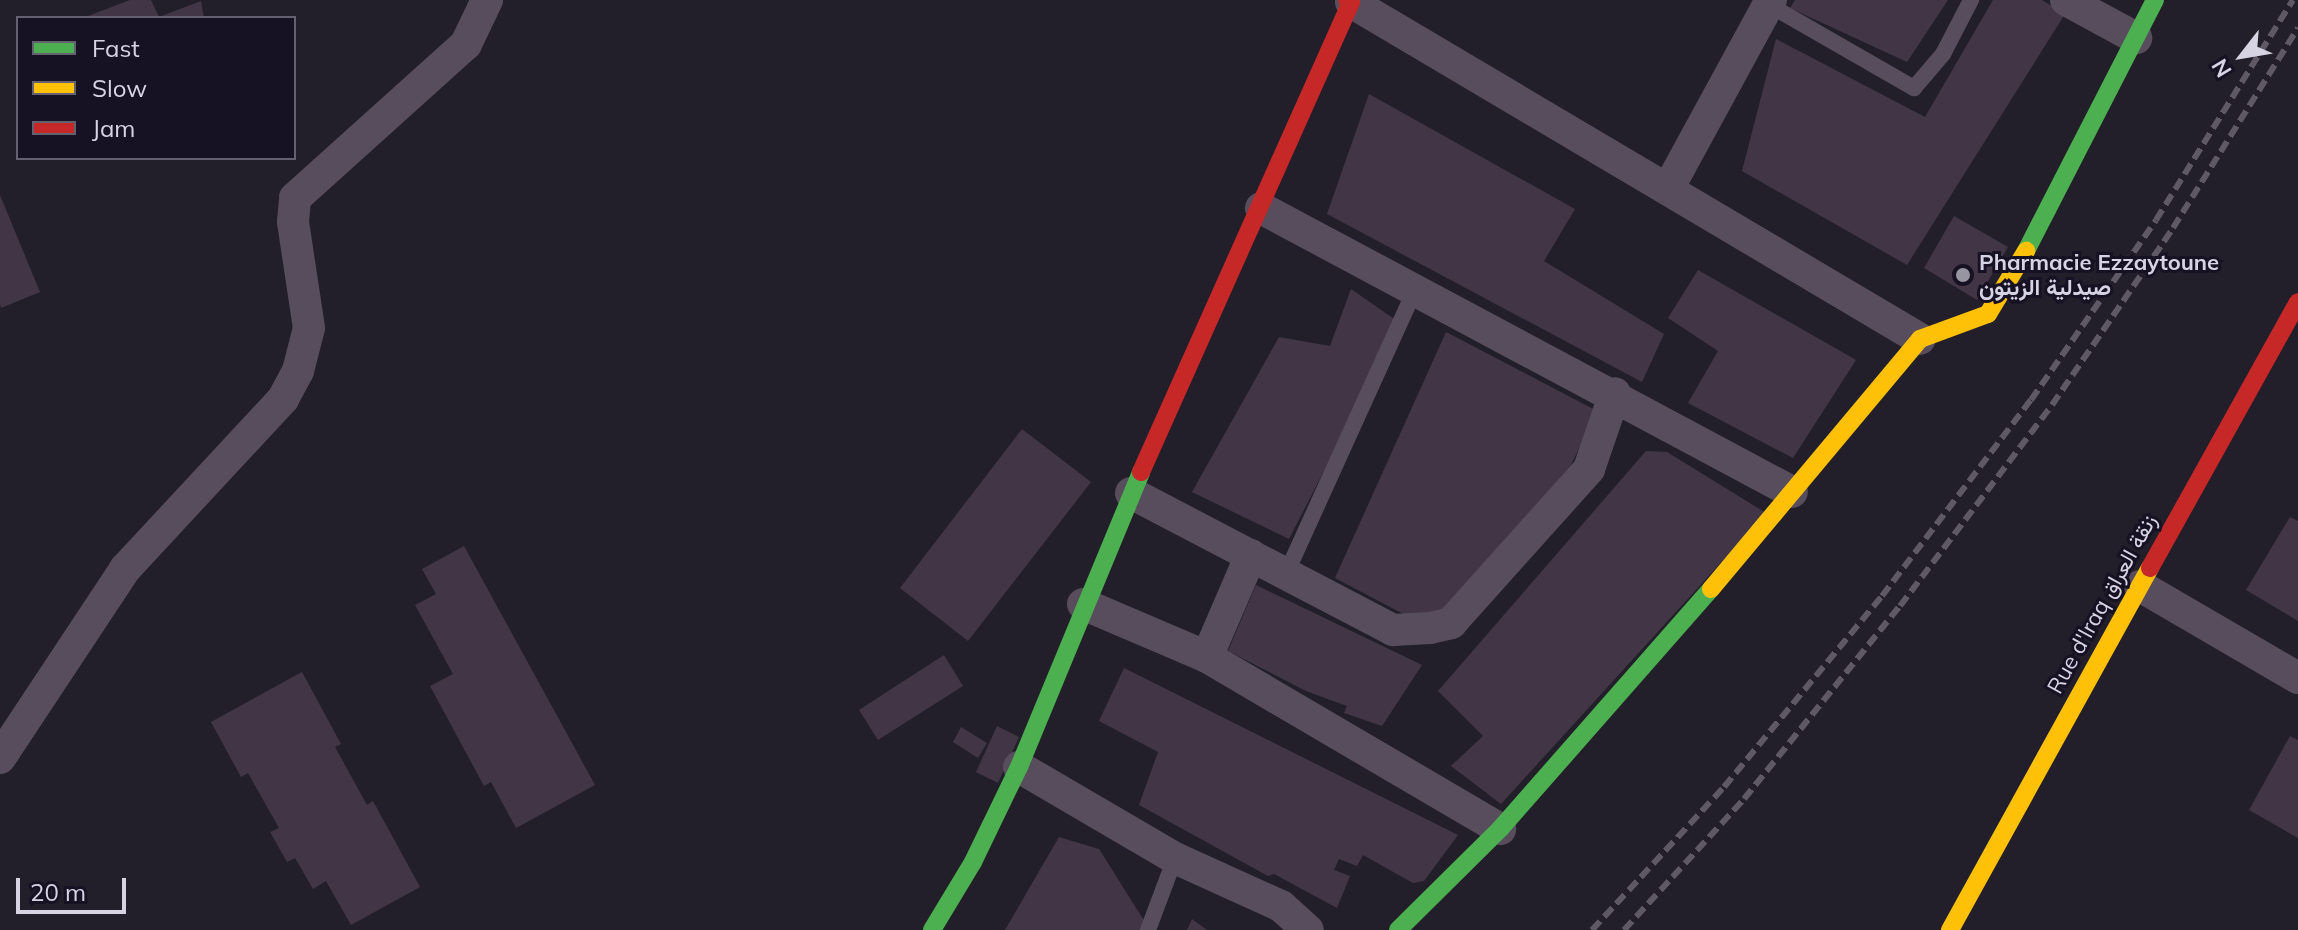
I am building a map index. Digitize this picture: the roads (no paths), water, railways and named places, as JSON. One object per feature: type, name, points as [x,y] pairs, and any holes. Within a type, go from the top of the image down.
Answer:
[{"type":"street","points":[[0,758],[125,569],[283,399],[298,371],[309,328],[293,222],[295,198],[466,44],[487,0]]},
{"type":"street","points":[[2066,0],[2136,38]]},
{"type":"street","points":[[1398,930],[1500,829],[1920,339],[1977,322],[1997,303],[2155,0]]},
{"type":"street","points":[[1669,187],[1767,1]]},
{"type":"street","points":[[932,930],[973,862],[1019,767],[1083,604],[1131,493],[1261,208],[1366,5],[1920,339]]},
{"type":"street","points":[[1261,208],[1615,393],[1792,492]]},
{"type":"street","name":"Rue d'Iraq زنقة العراق","points":[[1950,930],[2298,302]]},
{"type":"street","points":[[1131,493],[1393,630],[1451,623],[1589,469],[1615,393]]},
{"type":"street","points":[[1207,657],[1251,555]]},
{"type":"street","points":[[2140,586],[2298,678]]},
{"type":"street","points":[[1083,604],[1207,657],[1500,829]]},
{"type":"street","points":[[1019,767],[1175,858],[1281,906],[1308,930]]},
{"type":"lane","points":[[1767,1],[1914,88],[1943,54],[1971,0]]},
{"type":"lane","points":[[1286,574],[1415,289]]},
{"type":"lane","points":[[1148,930],[1175,858]]},
{"type":"railway","points":[[1592,930],[1724,787],[1882,596],[2031,400],[2156,220],[2293,0]]},
{"type":"railway","points":[[1624,930],[1744,799],[1900,606],[2052,405],[2173,228],[2298,28]]},
{"type":"place","name":"Pharmacie Ezzaytoune صيدلية الزيتون","points":[[1963,275]]}]
